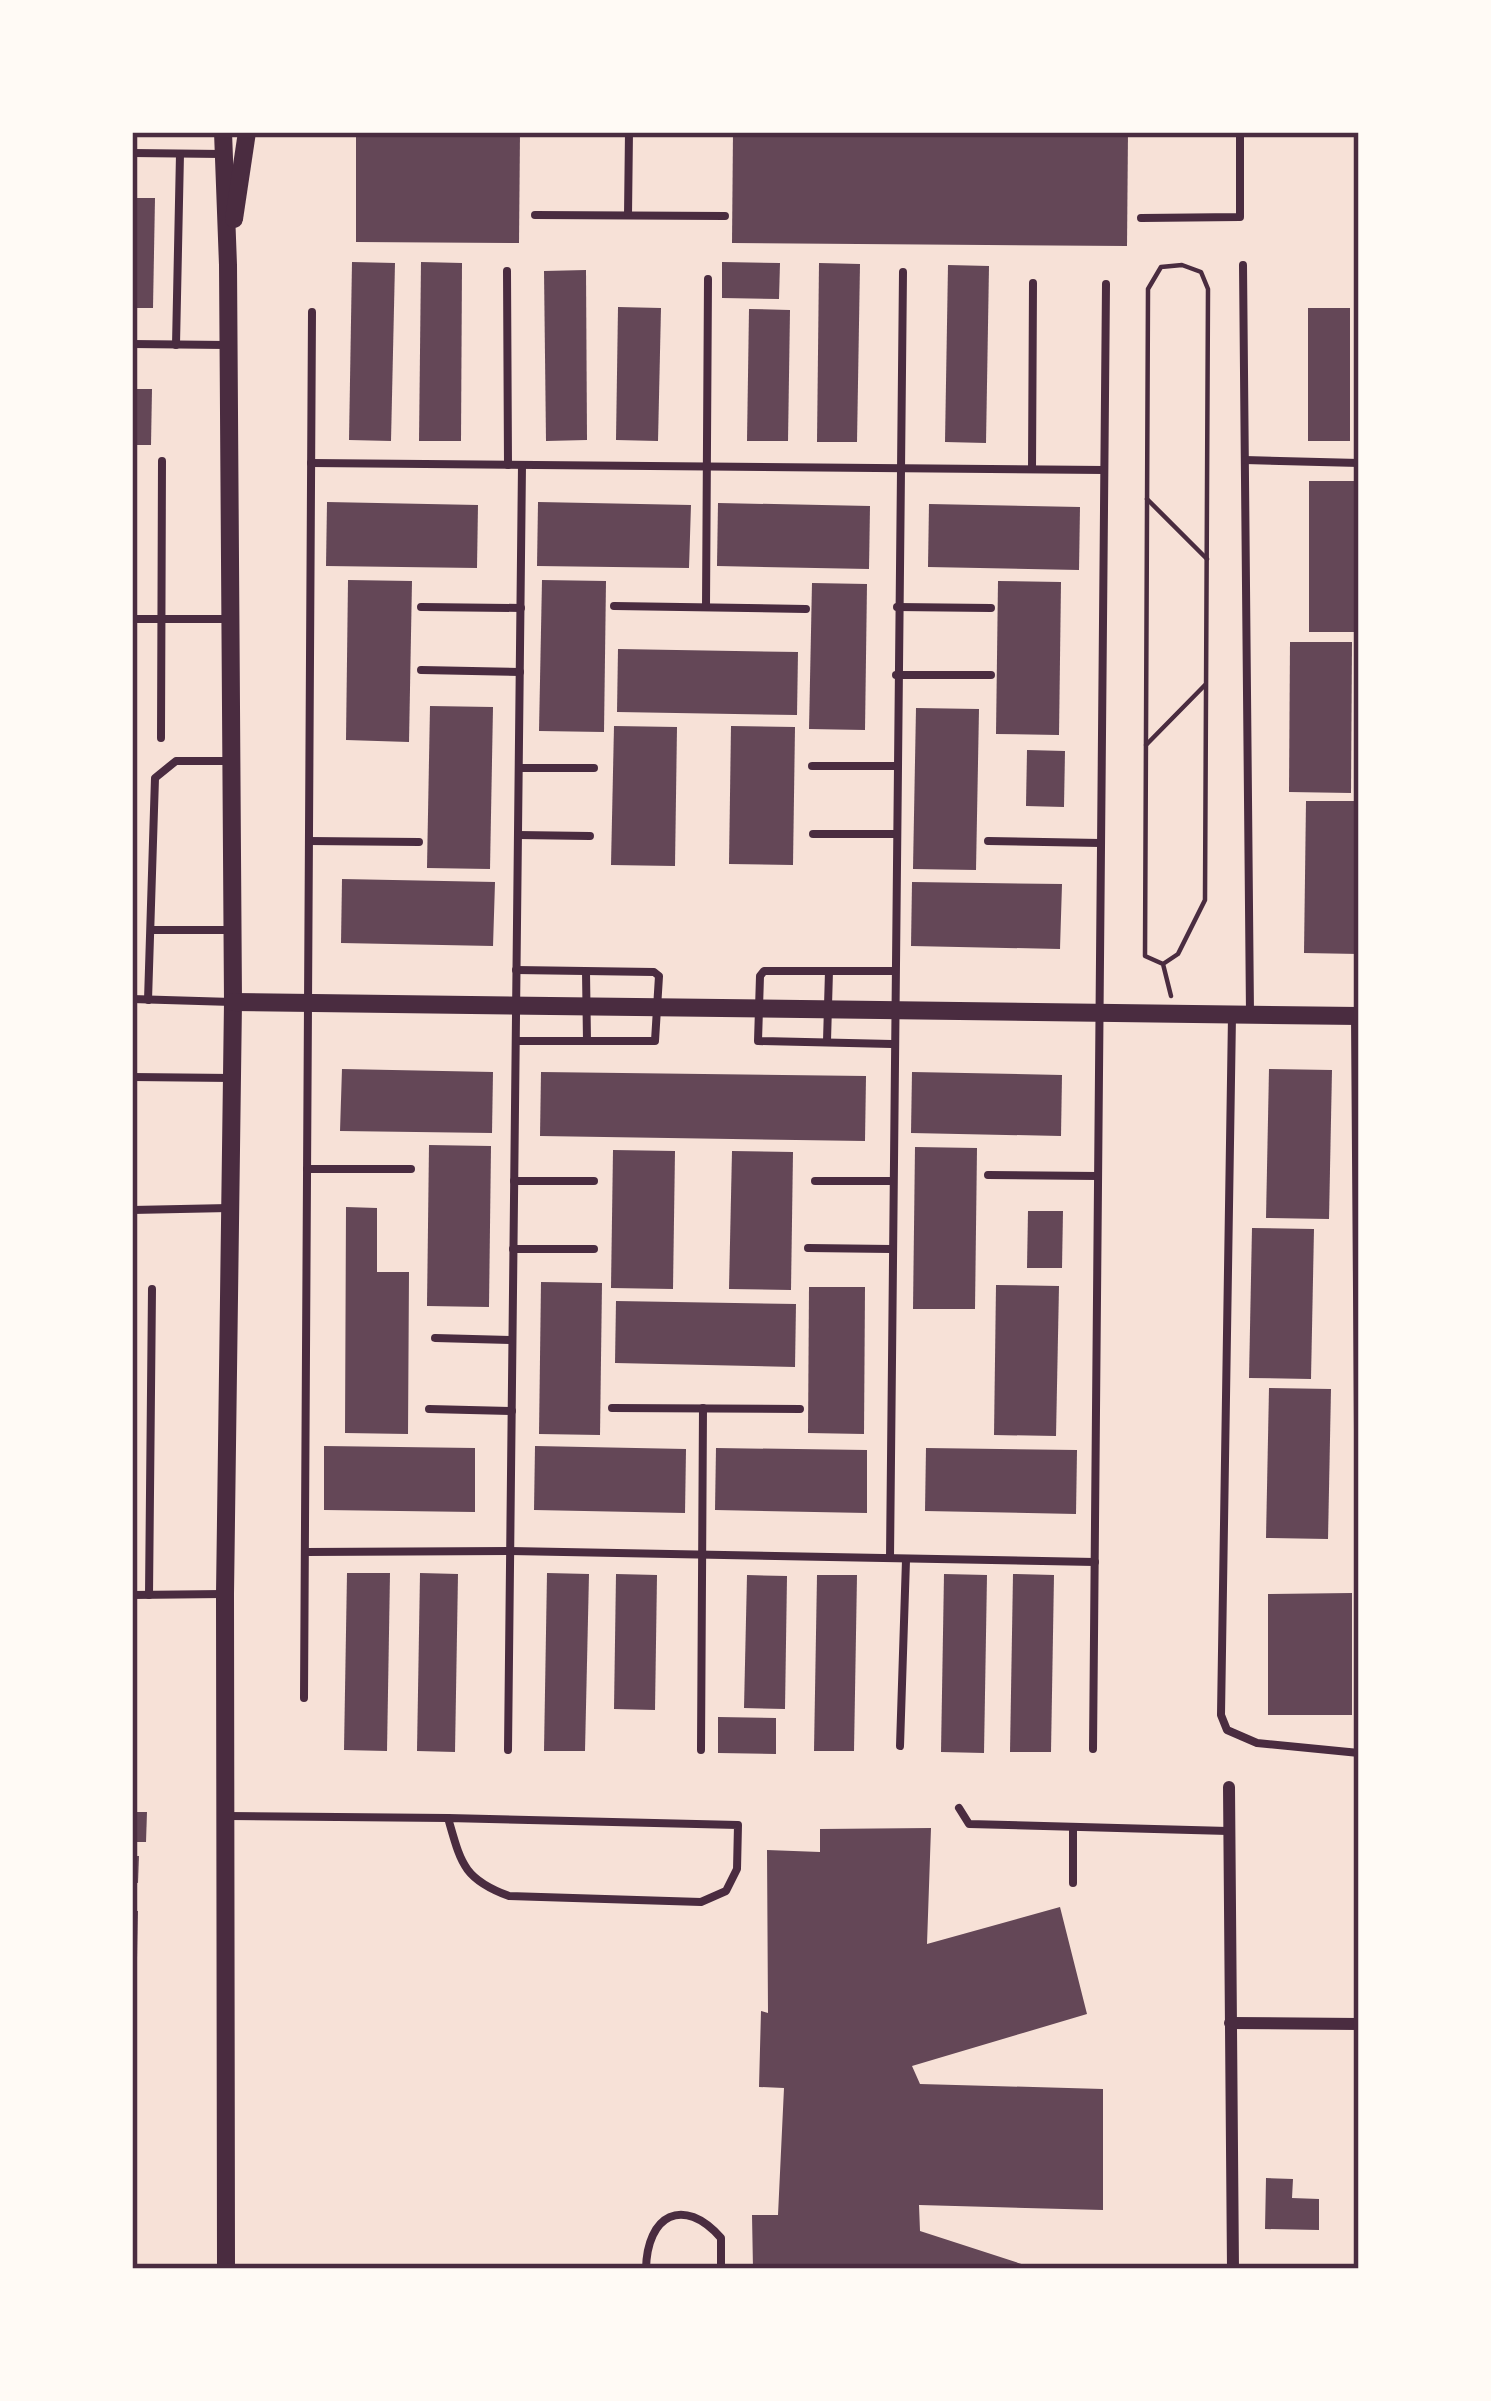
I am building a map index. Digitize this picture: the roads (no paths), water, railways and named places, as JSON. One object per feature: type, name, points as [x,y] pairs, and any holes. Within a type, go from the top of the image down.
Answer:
[{"type":"street","points":[[223,132],[233,1002],[225,1594],[226,2269]]},
{"type":"street","points":[[227,266],[247,132]]},
{"type":"street","points":[[233,1002],[1357,1016]]},
{"type":"street","points":[[1229,1787],[1233,2269]]},
{"type":"street","points":[[1230,2023],[1359,2024]]},
{"type":"lane","points":[[628,215],[629,132]]},
{"type":"lane","points":[[1141,218],[1240,217],[1240,132]]},
{"type":"lane","points":[[132,153],[224,154]]},
{"type":"lane","points":[[176,345],[180,154]]},
{"type":"lane","points":[[536,215],[725,216]]},
{"type":"lane","points":[[1244,265],[1241,1014],[1221,1715],[1228,1730],[1257,1743],[1359,1753]]},
{"type":"lane","points":[[507,271],[508,465]]},
{"type":"lane","points":[[890,1558],[903,272]]},
{"type":"lane","points":[[706,607],[708,279]]},
{"type":"lane","points":[[1032,469],[1034,284]]},
{"type":"lane","points":[[1093,1749],[1106,284]]},
{"type":"lane","points":[[304,1698],[312,312]]},
{"type":"lane","points":[[132,344],[228,345]]},
{"type":"lane","points":[[1245,460],[1359,463]]},
{"type":"lane","points":[[161,738],[162,461]]},
{"type":"lane","points":[[311,464],[1104,470]]},
{"type":"lane","points":[[508,1750],[522,465]]},
{"type":"lane","points":[[614,606],[806,609]]},
{"type":"lane","points":[[421,607],[521,608]]},
{"type":"lane","points":[[897,607],[991,608]]},
{"type":"lane","points":[[132,619],[231,619]]},
{"type":"lane","points":[[421,670],[520,672]]},
{"type":"lane","points":[[896,675],[991,675]]},
{"type":"lane","points":[[148,1000],[155,778],[176,761],[232,761]]},
{"type":"lane","points":[[812,766],[895,766]]},
{"type":"lane","points":[[519,767],[594,768]]},
{"type":"lane","points":[[813,834],[894,834]]},
{"type":"lane","points":[[518,836],[590,836]]},
{"type":"lane","points":[[309,841],[419,842]]},
{"type":"lane","points":[[988,841],[1101,843]]},
{"type":"lane","points":[[151,931],[232,930]]},
{"type":"lane","points":[[516,970],[654,972],[658,976],[655,1041],[516,1041]]},
{"type":"lane","points":[[892,1044],[758,1041],[764,971],[893,971]]},
{"type":"lane","points":[[827,1041],[829,971]]},
{"type":"lane","points":[[586,972],[587,1041]]},
{"type":"lane","points":[[132,999],[233,1002]]},
{"type":"lane","points":[[1357,1016],[1359,1566]]},
{"type":"lane","points":[[132,1077],[232,1078]]},
{"type":"lane","points":[[307,1169],[411,1169]]},
{"type":"lane","points":[[988,1175],[1098,1176]]},
{"type":"lane","points":[[815,1180],[892,1181]]},
{"type":"lane","points":[[514,1181],[594,1181]]},
{"type":"lane","points":[[132,1210],[230,1208]]},
{"type":"lane","points":[[808,1248],[891,1249]]},
{"type":"lane","points":[[513,1249],[594,1249]]},
{"type":"lane","points":[[148,1594],[152,1288]]},
{"type":"lane","points":[[435,1338],[512,1340]]},
{"type":"lane","points":[[612,1408],[800,1409]]},
{"type":"lane","points":[[701,1750],[703,1408]]},
{"type":"lane","points":[[429,1409],[512,1411]]},
{"type":"lane","points":[[305,1552],[1095,1562]]},
{"type":"lane","points":[[900,1746],[906,1560]]},
{"type":"lane","points":[[132,1594],[225,1594]]},
{"type":"lane","points":[[958,1808],[969,1824],[1228,1831]]},
{"type":"lane","points":[[226,1816],[448,1819],[738,1825],[737,1869],[726,1891],[700,1902],[509,1896],[481,1886],[461,1864],[448,1819]]},
{"type":"lane","points":[[1073,1827],[1073,1883]]},
{"type":"lane","points":[[646,2269],[647,2242],[658,2222],[684,2214],[707,2222],[721,2238],[721,2269]]}]
